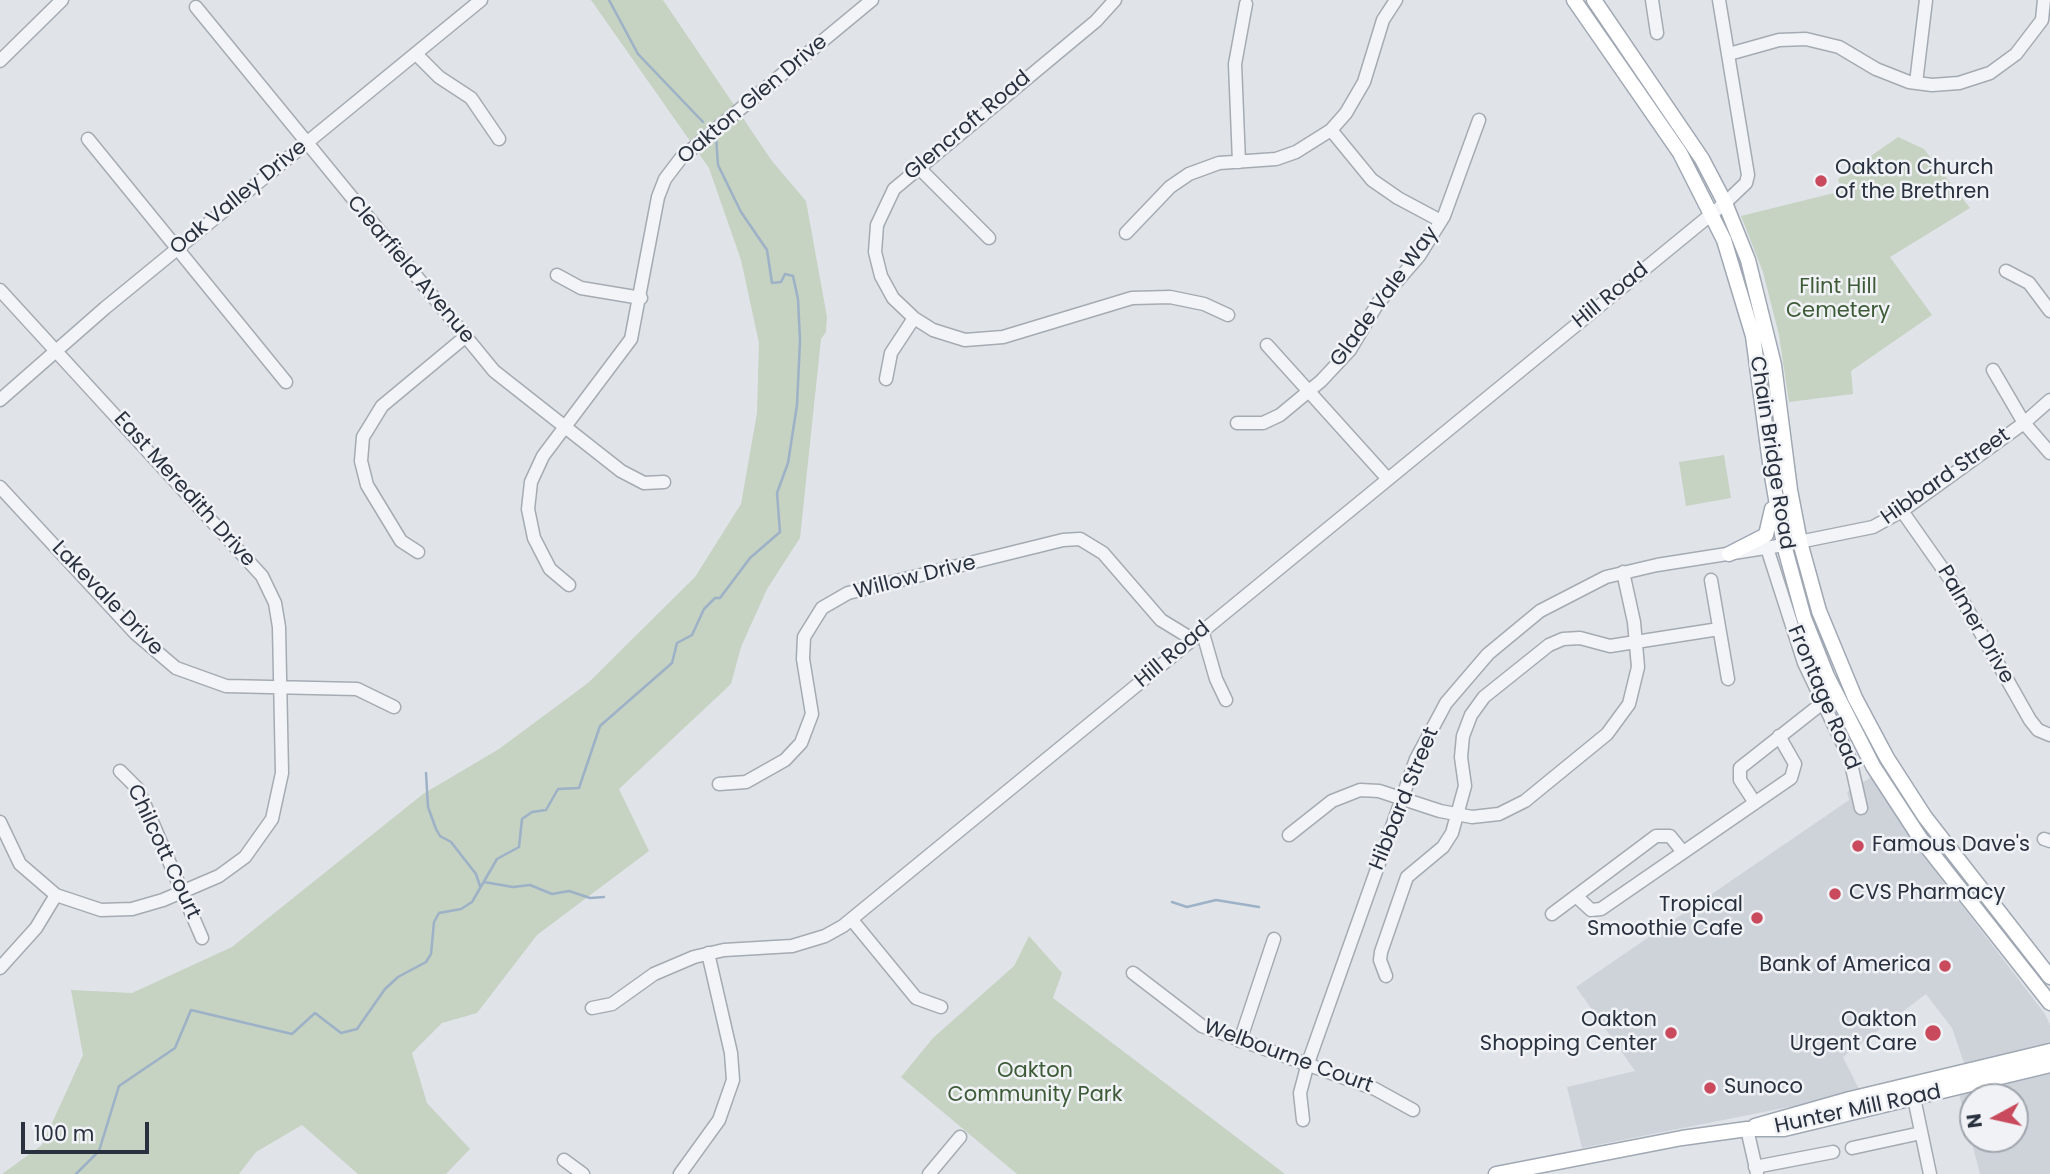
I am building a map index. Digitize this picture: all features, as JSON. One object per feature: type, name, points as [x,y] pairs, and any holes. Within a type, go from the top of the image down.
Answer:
[{"type":"main road","name":"Chain Bridge Road","points":[[1574,0],[1680,153],[1712,214],[1733,267],[1753,336],[1774,494],[1784,545],[1804,618],[1835,693],[1872,766],[1927,849],[2049,1004]]},
{"type":"main road","name":"Chain Bridge Road","points":[[1594,0],[1690,139],[1725,203],[1748,260],[1768,334],[1800,542],[1819,611],[1843,673],[1887,758],[1943,842],[2050,977]]},
{"type":"main road","points":[[1729,554],[1766,535],[1774,494]]},
{"type":"main road","points":[[2043,1053],[2050,1042]]},
{"type":"main road","name":"Hunter Mill Road","points":[[1496,1174],[1666,1141],[1747,1129],[1850,1099],[2043,1053]]},
{"type":"main road","name":"Hunter Mill Road","points":[[1747,1129],[1784,1129],[2050,1065]]},
{"type":"street","points":[[0,61],[62,0]]},
{"type":"street","name":"Oakton Glen Drive","points":[[569,585],[550,569],[534,538],[528,509],[536,469],[564,428],[625,350],[636,326],[658,197],[672,168],[872,0]]},
{"type":"street","name":"Glencroft Road","points":[[1115,0],[1096,21],[918,167],[887,199],[875,236],[881,276],[892,298],[914,318],[947,335],[982,340],[1003,337],[1132,298],[1170,297],[1204,304],[1228,315]]},
{"type":"street","points":[[1126,233],[1170,187],[1189,174],[1219,163],[1276,159],[1297,152],[1332,130],[1346,113],[1364,82],[1383,20],[1396,0]]},
{"type":"street","points":[[1652,0],[1657,33]]},
{"type":"street","points":[[1719,0],[1729,54],[1779,40],[1815,40],[1839,47],[1887,74],[1916,83],[1959,83],[1996,70],[2016,54],[2035,32],[2042,20],[2044,0]]},
{"type":"street","points":[[1916,83],[1926,0]]},
{"type":"street","name":"Oak Valley Drive","points":[[0,400],[177,249],[478,1]]},
{"type":"street","points":[[1239,162],[1235,64],[1246,4]]},
{"type":"street","name":"Clearfield Avenue","points":[[197,8],[465,337],[503,379],[564,428],[636,480],[664,482]]},
{"type":"street","points":[[416,54],[439,77],[471,98],[499,139]]},
{"type":"street","name":"Hill Road","points":[[592,1008],[612,1004],[654,974],[708,953],[792,946],[825,936],[852,920],[1387,478],[1712,214],[1748,179],[1729,54]]},
{"type":"street","name":"Glade Vale Way","points":[[1237,423],[1255,424],[1271,420],[1310,390],[1350,350],[1378,303],[1419,256],[1441,221],[1451,203],[1479,120]]},
{"type":"street","points":[[1332,130],[1372,180],[1398,198],[1441,221]]},
{"type":"street","points":[[88,139],[286,382]]},
{"type":"street","points":[[918,167],[989,238]]},
{"type":"street","points":[[2006,271],[2028,284],[2050,311]]},
{"type":"street","points":[[557,275],[581,288],[641,298]]},
{"type":"street","name":"East Meredith Drive","points":[[0,290],[262,576],[278,617],[282,773],[272,819],[256,846],[233,867],[148,906],[116,911],[85,907],[56,895],[20,864],[0,822]]},
{"type":"street","points":[[886,379],[891,353],[914,318]]},
{"type":"street","points":[[418,552],[401,541],[367,485],[361,461],[363,437],[382,406],[465,337]]},
{"type":"street","points":[[1267,345],[1387,478]]},
{"type":"street","points":[[1993,370],[2024,423],[2050,453]]},
{"type":"street","name":"Hibbard Street","points":[[1303,1120],[1300,1093],[1308,1063],[1402,799],[1435,722],[1459,686],[1488,654],[1521,624],[1558,600],[1586,585],[1623,572],[1873,527],[1902,511],[2024,423],[2050,400]]},
{"type":"street","name":"Lakevale Drive","points":[[0,487],[163,659],[209,682],[244,688],[344,687],[367,693],[394,707]]},
{"type":"street","name":"Palmer Drive","points":[[1902,511],[1952,582],[2030,720],[2038,730],[2050,735]]},
{"type":"street","name":"Willow Drive","points":[[719,784],[746,782],[785,760],[801,743],[811,714],[803,659],[804,637],[814,617],[831,600],[848,593],[1063,540],[1080,539],[1104,553],[1161,620],[1197,635]]},
{"type":"street","name":"Frontage Road","points":[[1767,548],[1788,616],[1821,702],[1850,759],[1861,808]]},
{"type":"street","points":[[1289,835],[1332,801],[1348,793],[1371,790],[1458,815],[1481,817],[1515,807],[1607,734],[1623,714],[1634,691],[1638,667],[1637,643],[1623,572]]},
{"type":"street","points":[[1711,580],[1728,679]]},
{"type":"street","points":[[1386,975],[1380,960],[1381,952],[1407,877],[1447,842],[1458,815],[1465,786],[1461,757],[1462,736],[1471,715],[1484,697],[1556,641],[1572,638],[1610,646],[1719,629]]},
{"type":"street","points":[[1197,635],[1226,699]]},
{"type":"street","points":[[1755,803],[1740,780],[1740,768],[1835,693]]},
{"type":"street","points":[[1577,897],[1587,908],[1601,909],[1755,803],[1795,772],[1794,764],[1779,736]]},
{"type":"street","name":"Chilcott Court","points":[[120,771],[138,789],[202,937]]},
{"type":"street","points":[[1552,914],[1656,836],[1670,836],[1683,852]]},
{"type":"street","points":[[0,968],[36,928],[56,895]]},
{"type":"street","points":[[852,920],[916,998],[942,1007]]},
{"type":"street","points":[[1240,1041],[1274,939]]},
{"type":"street","points":[[680,1174],[719,1120],[726,1107],[733,1080],[731,1053],[708,953]]},
{"type":"street","name":"Welbourne Court","points":[[1133,973],[1194,1021],[1240,1041],[1308,1063],[1386,1094],[1413,1110]]},
{"type":"street","points":[[1914,1098],[1930,1174]]},
{"type":"street","points":[[1747,1129],[1756,1171],[1833,1152]]},
{"type":"street","points":[[1852,1148],[1921,1133]]},
{"type":"street","points":[[929,1174],[960,1136]]},
{"type":"street","points":[[564,1160],[583,1174]]},
{"type":"shaded area","points":[[1873,776],[1931,865],[2045,1014],[2050,1025],[2050,1174],[1980,1174],[1974,1153],[2029,1153],[2029,1083],[2006,1083],[2028,1078],[2021,1051],[1965,1066],[1952,1028],[1926,994],[1843,1057],[1860,1091],[1812,1106],[1789,1107],[1582,1148],[1567,1087],[1635,1071],[1576,987],[1849,800],[1847,792]]},
{"type":"green space","points":[[591,0],[663,0],[772,161],[806,201],[827,317],[826,332],[821,339],[800,538],[767,589],[741,647],[731,684],[619,789],[649,851],[537,935],[477,1013],[442,1023],[412,1053],[427,1103],[470,1149],[446,1174],[358,1174],[302,1125],[256,1152],[239,1174],[2,1174],[42,1145],[83,1055],[71,990],[132,993],[232,947],[423,794],[499,749],[588,683],[695,577],[741,504],[757,413],[759,343],[741,260],[709,168]]},
{"type":"green space","name":"Flint Hill Cemetery","points":[[1898,137],[1924,149],[1970,208],[1890,257],[1932,315],[1851,371],[1853,394],[1789,402],[1779,335],[1763,272],[1741,216],[1842,191],[1838,179]]},
{"type":"green space","points":[[1724,455],[1731,498],[1686,506],[1679,462]]},
{"type":"green space","name":"Oakton Community Park","points":[[1029,936],[1062,973],[1053,998],[1285,1174],[1017,1174],[901,1077],[933,1038],[1014,966]]},
{"type":"waterway","points":[[609,0],[638,54],[703,122]]},
{"type":"waterway","points":[[76,1174],[99,1151],[119,1086],[175,1048],[191,1010],[292,1034],[315,1013],[341,1033],[357,1029],[385,989],[398,977],[426,962],[431,954],[434,922],[439,913],[461,909],[472,902],[497,859],[519,847],[522,819],[532,812],[546,810],[558,789],[579,788],[600,726],[672,663],[677,643],[692,635],[704,609],[715,598],[720,598],[750,558],[780,532],[777,493],[788,463],[797,405],[800,341],[798,299],[793,276],[785,274],[781,282],[772,283],[767,250],[741,212],[718,165],[716,137]]},
{"type":"waterway","points":[[426,773],[428,807],[436,829],[440,836],[451,842],[476,874],[480,886]]},
{"type":"waterway","points":[[484,882],[513,887],[530,885],[552,894],[569,891],[590,898],[604,897]]},
{"type":"waterway","points":[[1172,902],[1187,907],[1216,900],[1259,907]]},
{"type":"place","name":"Oakton Church of the Brethren","points":[[1821,181]]},
{"type":"place","name":"Famous Dave's","points":[[1858,846]]},
{"type":"place","name":"CVS Pharmacy","points":[[1835,894]]},
{"type":"place","name":"Tropical Smoothie Cafe","points":[[1757,918]]},
{"type":"place","name":"Bank of America","points":[[1945,966]]},
{"type":"place","name":"Oakton Shopping Center","points":[[1671,1033]]},
{"type":"place","name":"Oakton Urgent Care","points":[[1933,1033]]},
{"type":"place","name":"Sunoco","points":[[1710,1088]]}]
